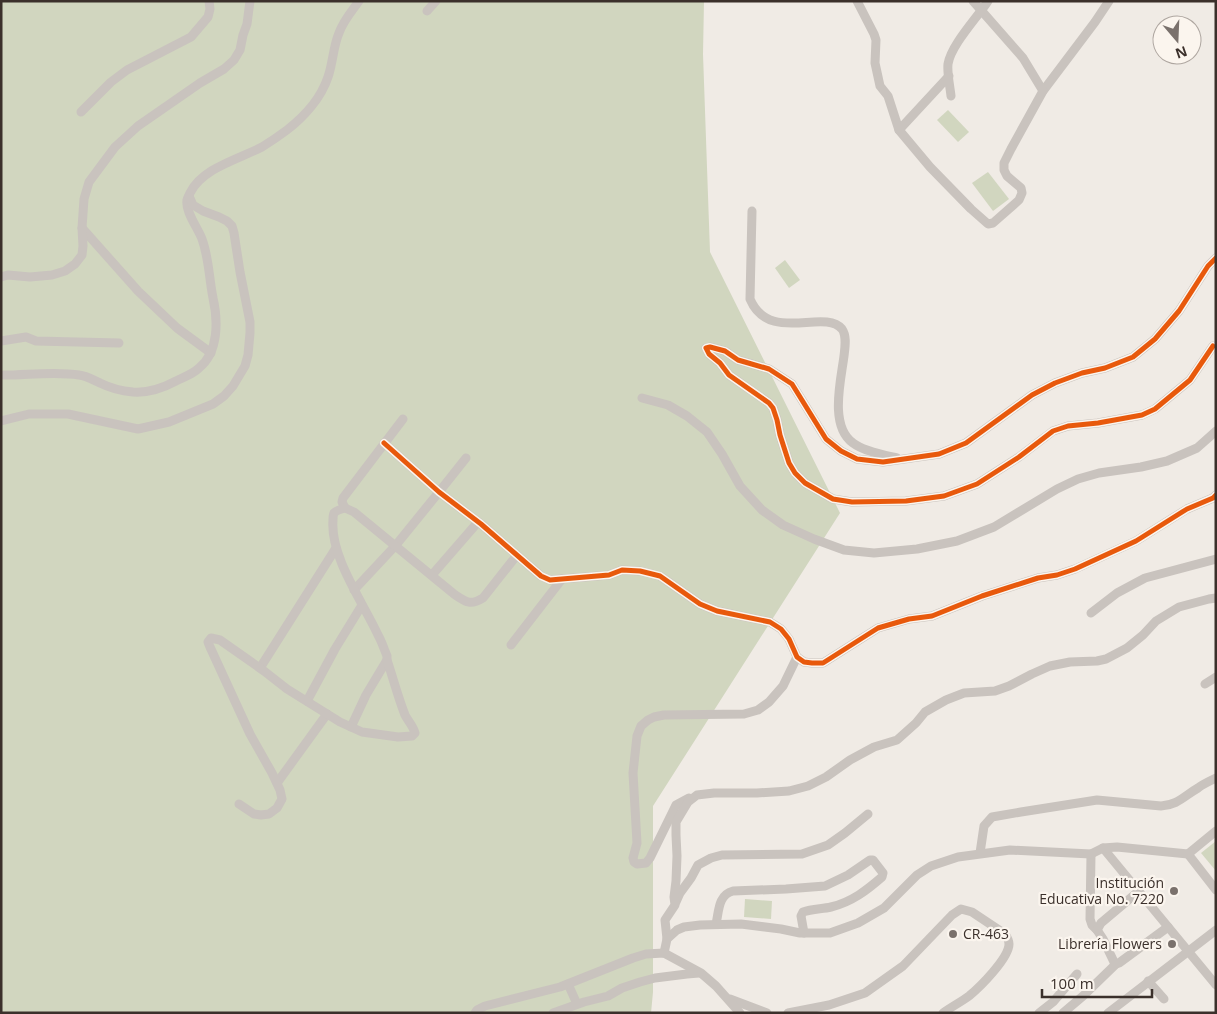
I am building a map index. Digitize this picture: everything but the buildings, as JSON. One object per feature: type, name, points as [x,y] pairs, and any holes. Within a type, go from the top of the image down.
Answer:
[{"type":"street","points":[[81,112],[111,82],[127,70],[191,37],[208,18],[210,10],[209,1]]},
{"type":"street","points":[[1,277],[8,275],[30,277],[52,274],[66,271],[75,264],[82,255],[84,198],[89,182],[115,146],[138,126],[200,83],[224,69],[234,60],[240,50],[247,24],[250,1]]},
{"type":"street","points":[[4,375],[64,373],[88,377],[112,388],[145,392],[168,386],[198,370],[206,362],[211,353],[216,331],[216,309],[210,283],[207,256],[202,238],[189,212],[187,200],[192,190],[210,172],[262,146],[286,130],[314,102],[328,78],[338,33],[359,1]]},
{"type":"street","points":[[427,11],[436,1]]},
{"type":"street","points":[[858,1],[876,40],[875,63],[880,86],[888,96],[900,130],[930,166],[988,224],[993,223],[1021,198],[1022,190],[1007,176],[1004,164],[1043,91],[1109,1]]},
{"type":"street","points":[[973,1],[1023,58],[1043,91]]},
{"type":"street","points":[[951,96],[948,65],[951,55],[988,1]]},
{"type":"street","points":[[900,130],[949,76]]},
{"type":"street","points":[[1,421],[29,414],[68,414],[138,429],[169,422],[213,404],[233,386],[245,366],[250,333],[250,322],[234,233],[232,226],[227,221],[193,205],[189,196]]},
{"type":"street","points":[[752,211],[750,298],[753,305],[771,320],[782,323],[827,322],[838,326],[842,330],[846,342],[839,400],[839,420],[844,434],[853,443],[902,460]]},
{"type":"street","points":[[82,228],[138,291],[177,328],[211,353]]},
{"type":"street","points":[[1213,346],[1190,380],[1155,409],[1142,415],[1053,430],[1020,457],[977,484],[944,496],[906,501],[852,502],[833,499],[805,483],[795,473],[789,463],[773,408],[769,403],[729,374],[709,354],[706,348],[710,347],[725,351],[738,360],[769,369],[792,384],[826,439],[841,451],[857,459],[883,462],[939,454],[966,443],[1032,395],[1055,383],[1082,373],[1106,368],[1133,356],[1155,339],[1179,311],[1208,266],[1216,258]]},
{"type":"street","points":[[1,341],[26,337],[36,341],[119,342]]},
{"type":"street","points":[[642,398],[668,405],[687,416],[707,432],[740,486],[762,510],[783,525],[844,550],[874,554],[918,549],[957,541],[994,526],[1057,489],[1078,479],[1167,461],[1197,448],[1216,431]]},
{"type":"street","points":[[345,508],[342,502],[343,498],[403,419]]},
{"type":"street","points":[[384,443],[439,492],[478,522],[540,576],[550,580],[610,575],[622,570],[640,571],[660,576],[700,604],[717,611],[770,622],[781,629],[789,639],[798,657],[804,662],[818,663],[823,663],[878,628],[909,619],[932,616],[982,596],[1038,578],[1057,575],[1075,569],[1136,541],[1187,509],[1216,495]]},
{"type":"street","points":[[354,590],[396,546],[466,458]]},
{"type":"street","points":[[239,804],[254,814],[261,815],[269,814],[277,808],[282,799],[277,783],[250,734],[208,642],[211,638],[220,640],[287,689],[351,727],[362,732],[398,737],[412,736],[415,733],[414,728],[406,718],[396,692],[387,656],[378,634],[354,590],[336,548],[332,530],[334,513],[337,510],[345,508],[354,512],[454,594],[468,603],[476,602],[483,598],[517,555]]},
{"type":"street","points":[[432,576],[478,522]]},
{"type":"street","points":[[260,668],[336,548]]},
{"type":"street","points":[[1092,613],[1117,593],[1145,578],[1216,559]]},
{"type":"street","points":[[511,645],[562,579]]},
{"type":"street","points":[[798,657],[783,686],[770,702],[758,710],[744,714],[654,716],[641,726],[637,736],[633,773],[637,842],[633,858],[634,862],[637,864],[646,862],[650,858],[676,805],[696,795],[789,791],[808,786],[874,747],[896,740],[916,723],[925,712],[946,700],[964,693],[995,690],[1009,686],[1050,666],[1106,659],[1127,648],[1143,636],[1156,621],[1179,608],[1216,598]]},
{"type":"street","points":[[307,701],[335,649],[362,605]]},
{"type":"street","points":[[351,727],[366,695],[387,660]]},
{"type":"street","points":[[1205,684],[1216,677]]},
{"type":"street","points":[[277,783],[327,714]]},
{"type":"street","points":[[980,853],[984,826],[992,818],[1097,800],[1170,806],[1216,778]]},
{"type":"street","points":[[674,905],[677,856],[676,822],[688,802],[696,795]]},
{"type":"street","points":[[664,953],[667,938],[666,920],[698,865],[722,855],[802,854],[828,845],[868,814]]},
{"type":"street","points":[[667,938],[676,930],[684,927],[716,924],[741,924],[800,933],[830,933],[858,923],[884,908],[917,874],[930,866],[958,857],[1010,850],[1091,854],[1103,848],[1117,847],[1188,854],[1216,831]]},
{"type":"street","points":[[1103,848],[1216,985]]},
{"type":"street","points":[[1091,854],[1090,919],[1116,964]]},
{"type":"street","points":[[1188,854],[1216,890]]},
{"type":"street","points":[[716,924],[720,904],[726,893],[732,891],[825,886],[848,876],[870,860],[873,860],[883,873],[882,877],[863,893],[847,902],[801,913],[804,933]]},
{"type":"street","points":[[1097,930],[1101,923],[1139,891]]},
{"type":"street","points":[[788,1013],[829,1005],[865,993],[903,966],[952,915],[961,909],[972,912],[1005,934],[1010,943],[1008,951],[999,966],[969,996],[942,1013]]},
{"type":"street","points":[[1062,1013],[1083,996],[1116,964],[1168,927]]},
{"type":"street","points":[[1108,1013],[1216,930]]},
{"type":"street","points":[[475,1013],[485,1006],[540,993],[568,984],[633,958],[646,954],[664,953],[701,973],[728,998],[740,1013]]},
{"type":"street","points":[[553,1013],[577,1004],[608,996],[622,988],[648,980],[701,973]]},
{"type":"street","points":[[1039,1013],[1053,1002],[1077,974]]},
{"type":"street","points":[[1148,981],[1164,999]]},
{"type":"street","points":[[568,984],[577,1004]]},
{"type":"street","points":[[728,998],[767,1013]]},
{"type":"green space","points":[[1,1],[704,1],[703,54],[710,252],[840,513],[653,806],[653,992],[651,1013],[1,1013]]},
{"type":"green space","points":[[948,110],[969,132],[958,142],[937,120]]},
{"type":"green space","points":[[988,172],[1009,199],[993,211],[972,183]]},
{"type":"green space","points":[[785,260],[800,280],[789,288],[775,268]]},
{"type":"green space","points":[[1216,841],[1216,871],[1201,853]]},
{"type":"green space","points":[[745,899],[772,901],[771,919],[744,917]]},
{"type":"cycle path","points":[[1213,346],[1190,380],[1155,409],[1142,415],[1068,426],[1053,431],[1019,457],[977,484],[944,496],[906,501],[852,502],[833,499],[805,483],[795,473],[789,463],[773,408],[769,403],[729,375],[720,363],[709,354],[706,348],[710,347],[725,351],[738,360],[769,369],[792,384],[826,439],[841,451],[857,459],[883,462],[939,454],[966,443],[1032,395],[1055,383],[1082,373],[1105,368],[1133,357],[1155,339],[1179,311],[1208,266],[1216,258]]},
{"type":"cycle path","points":[[384,443],[439,492],[481,524],[541,576],[550,580],[609,575],[622,570],[640,571],[660,576],[700,604],[717,611],[770,622],[781,629],[789,639],[797,657],[804,662],[812,663],[823,663],[878,628],[909,619],[932,616],[982,596],[1038,578],[1057,575],[1075,569],[1136,541],[1187,509],[1216,495]]},
{"type":"place","name":"Institución Educativa No. 7220","points":[[1174,891]]},
{"type":"place","name":"CR-463","points":[[953,934]]},
{"type":"place","name":"Librería Flowers","points":[[1172,944]]}]
